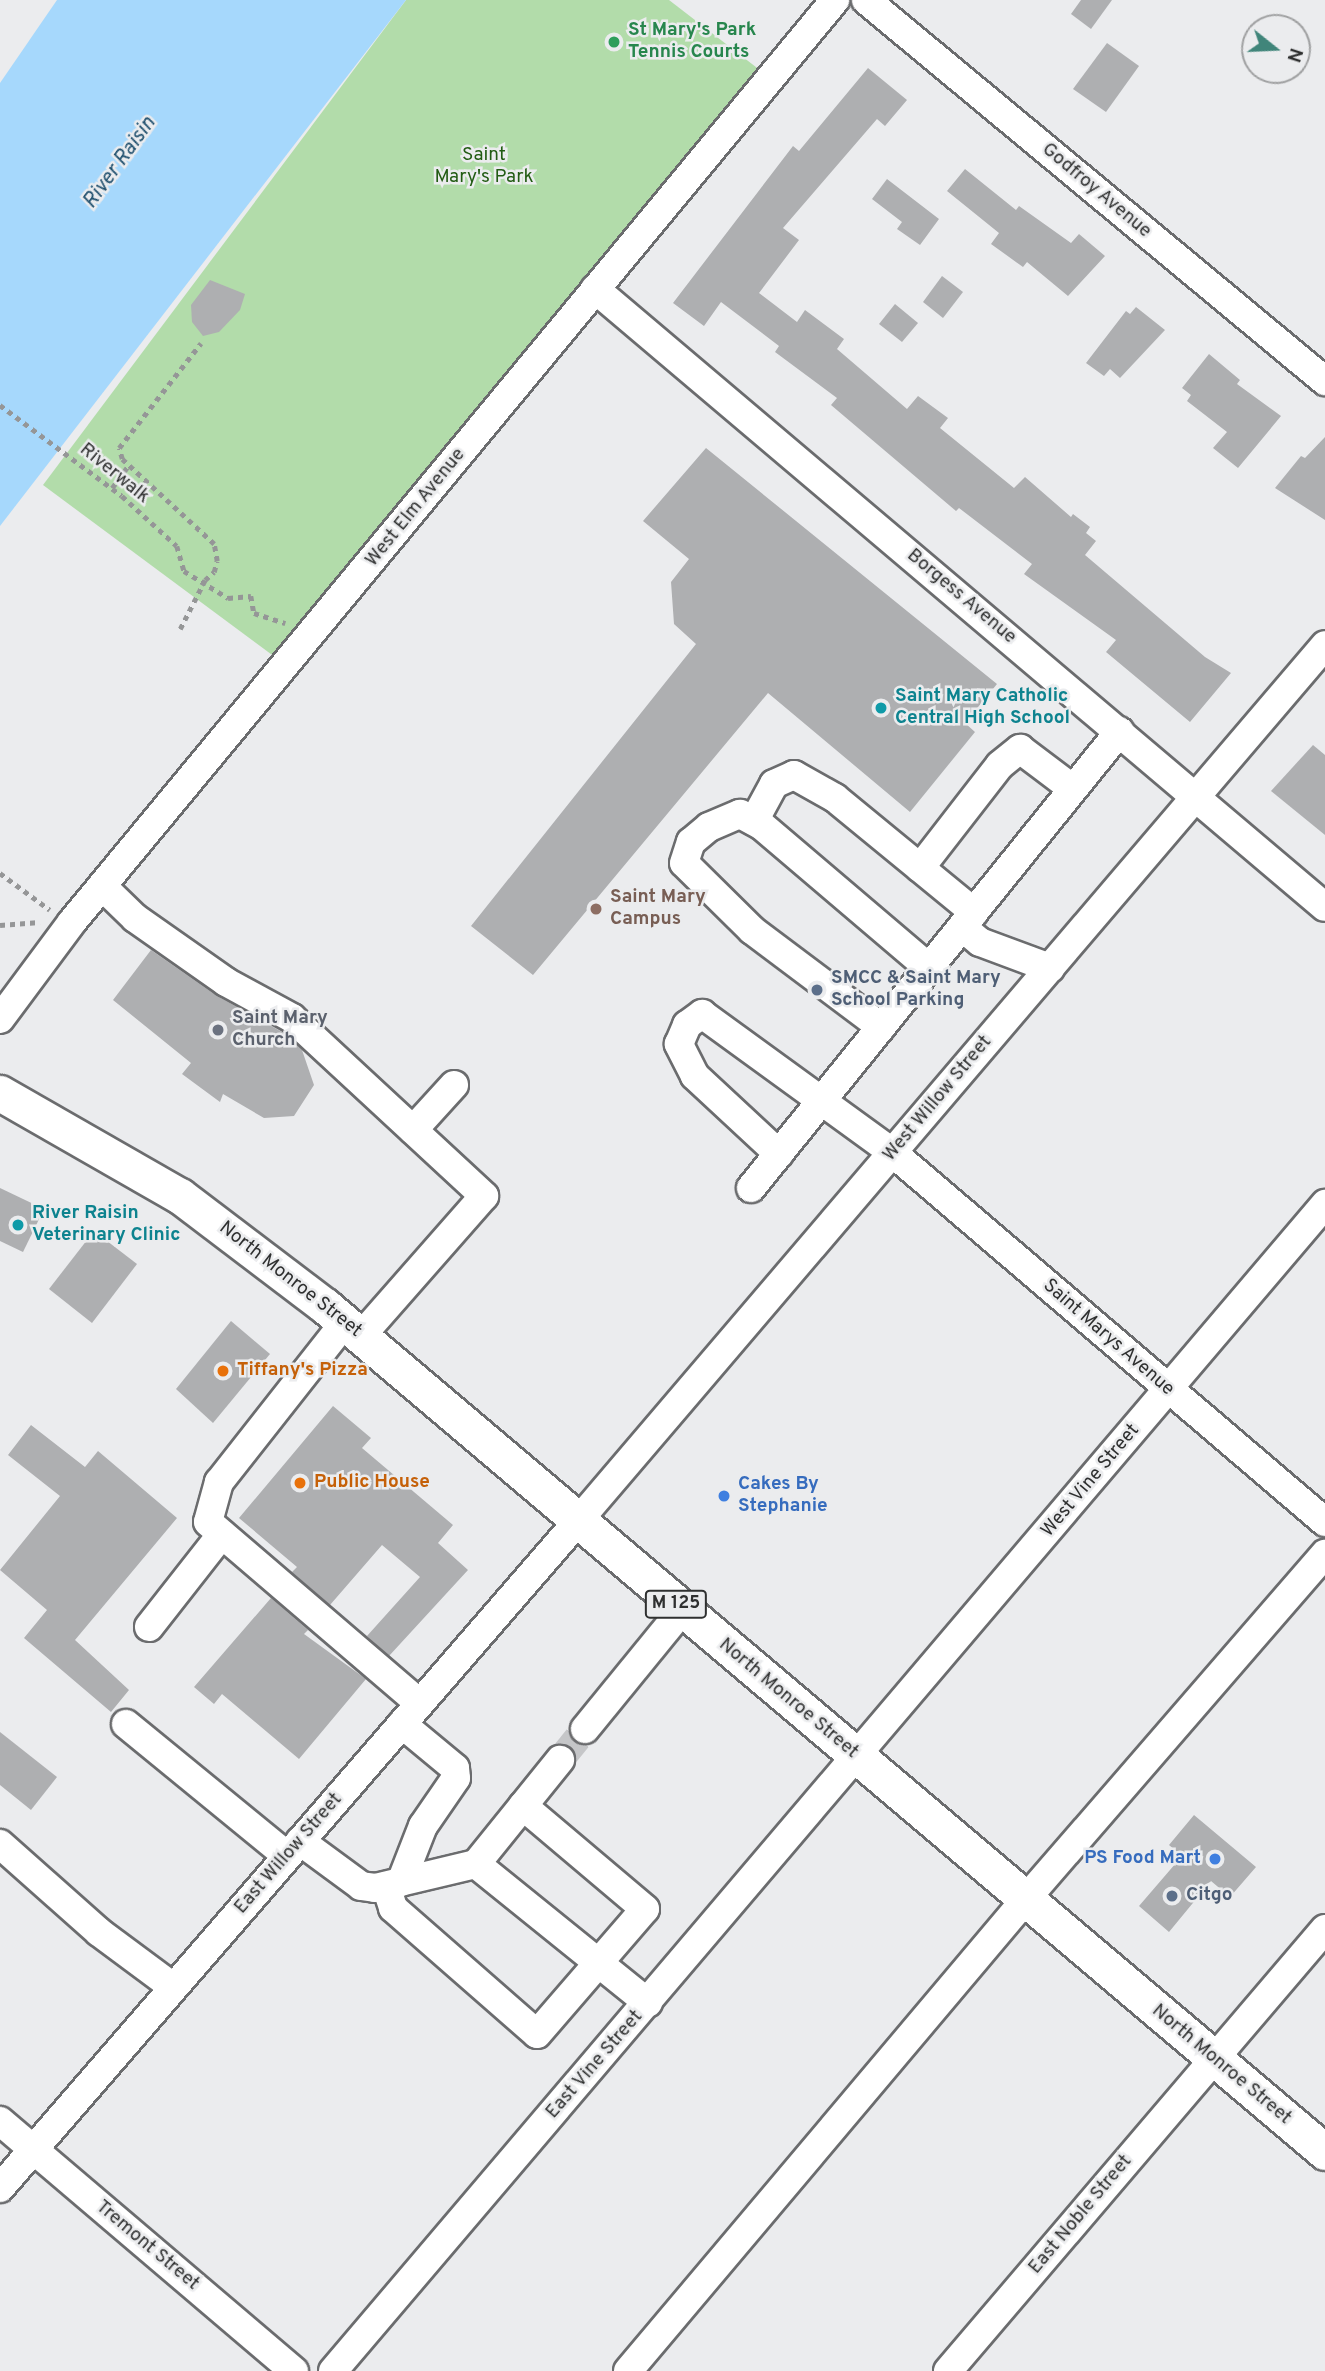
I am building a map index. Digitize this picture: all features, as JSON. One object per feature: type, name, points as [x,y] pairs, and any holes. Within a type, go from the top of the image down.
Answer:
[{"type":"main road","name":"North Monroe Street","points":[[0,1093],[180,1196],[353,1329],[1325,2152]]},
{"type":"street","name":"West Elm Avenue","points":[[0,1019],[72,922],[312,636],[835,0]]},
{"type":"street","name":"Godfroy Avenue","points":[[866,0],[1325,381]]},
{"type":"street","name":"Borgess Avenue","points":[[595,289],[1325,907]]},
{"type":"street","name":"West Willow Street","points":[[578,1521],[1325,645]]},
{"type":"street","points":[[751,1188],[1120,731]]},
{"type":"street","points":[[920,868],[1000,765],[1020,749],[1073,789]]},
{"type":"street","points":[[754,821],[774,784],[794,775],[835,798],[920,868],[968,920],[980,942],[1050,968]]},
{"type":"street","points":[[881,1027],[752,930],[684,863],[691,842],[709,827],[740,814],[754,821],[929,968]]},
{"type":"street","points":[[102,886],[135,918],[226,982],[292,1018],[484,1196],[353,1329],[219,1482],[208,1522],[411,1714],[455,1768],[456,1778],[423,1826],[393,1884],[393,1908],[537,2034],[645,1909],[523,1806]]},
{"type":"street","name":"Saint Marys Avenue","points":[[779,1154],[695,1076],[679,1044],[687,1025],[702,1014],[720,1024],[820,1103],[893,1153],[1325,1522]]},
{"type":"street","points":[[413,1130],[454,1085]]},
{"type":"street","name":"West Vine Street","points":[[858,1759],[1325,1204]]},
{"type":"street","name":"East Willow Street","points":[[0,2188],[578,1521]]},
{"type":"street","points":[[149,1627],[222,1534]]},
{"type":"street","points":[[628,2371],[1025,1900],[1325,1554]]},
{"type":"street","points":[[585,1729],[682,1609]]},
{"type":"street","points":[[126,1724],[294,1848],[361,1886],[393,1884],[476,1864],[560,1760]]},
{"type":"street","name":"East Vine Street","points":[[333,2371],[858,1759]]},
{"type":"street","points":[[0,1844],[99,1932],[173,1987]]},
{"type":"street","points":[[476,1864],[649,2003]]},
{"type":"street","name":"East Noble Street","points":[[948,2371],[1325,1929]]},
{"type":"street","name":"Tremont Street","points":[[0,2121],[294,2371]]},
{"type":"path","points":[[180,629],[218,561],[214,544],[129,465],[119,448],[124,436],[201,342]]},
{"type":"path","name":"Riverwalk","points":[[0,405],[113,488],[177,546],[177,559],[194,576],[205,580]]},
{"type":"path","points":[[113,488],[129,465]]},
{"type":"path","points":[[205,580],[228,598],[251,596],[254,612],[312,636]]},
{"type":"path","points":[[0,873],[72,922]]},
{"type":"green space","name":"Saint Mary's Park","points":[[406,0],[669,0],[770,78],[287,666],[43,485]]},
{"type":"water","name":"River Raisin","points":[[57,0],[406,0],[0,526],[0,83]]},
{"type":"building","points":[[1081,0],[1112,0],[1091,29],[1071,14]]},
{"type":"building","points":[[1107,43],[1139,66],[1106,112],[1073,89]]},
{"type":"building","points":[[868,68],[907,100],[885,126],[877,119],[783,228],[799,240],[759,293],[797,322],[805,310],[844,339],[837,349],[907,409],[918,396],[948,418],[940,428],[1014,488],[1025,477],[1071,517],[1073,514],[1090,527],[1086,533],[1096,541],[1085,555],[1205,657],[1231,673],[1190,722],[1106,652],[1116,640],[1024,574],[1032,564],[959,508],[956,511],[831,405],[837,398],[775,352],[779,346],[721,302],[704,326],[673,303],[793,146],[799,151]]},
{"type":"building","points":[[965,169],[1016,210],[1019,206],[1071,243],[1079,234],[1105,256],[1068,296],[1027,262],[1023,267],[991,244],[999,233],[947,191]]},
{"type":"building","points":[[887,179],[939,219],[920,245],[897,229],[902,222],[872,199]]},
{"type":"building","points":[[942,276],[963,292],[943,318],[923,302]]},
{"type":"building","points":[[210,280],[245,294],[240,310],[219,332],[203,336],[192,322],[191,305]]},
{"type":"building","points":[[895,304],[918,323],[902,342],[879,324]]},
{"type":"building","points":[[1136,307],[1165,330],[1120,378],[1110,369],[1104,376],[1086,363],[1126,311],[1130,314]]},
{"type":"building","points":[[1209,354],[1240,380],[1237,384],[1281,416],[1238,468],[1213,448],[1227,432],[1187,401],[1191,395],[1182,388]]},
{"type":"building","points":[[1325,437],[1325,520],[1275,488],[1301,456],[1305,458]]},
{"type":"building","name":"Saint Mary Catholic Central High School","points":[[706,448],[997,684],[965,723],[975,732],[910,812],[768,693],[533,975],[471,926],[696,644],[674,624],[671,582],[689,559],[643,521]]},
{"type":"building","points":[[1313,745],[1325,755],[1325,835],[1271,791]]},
{"type":"building","name":"Saint Mary Church","points":[[151,950],[217,996],[282,1032],[302,1050],[314,1085],[294,1116],[264,1118],[223,1094],[220,1102],[182,1074],[191,1063],[113,1000]]},
{"type":"building","name":"River Raisin Veterinary Clinic","points":[[0,1188],[44,1209],[23,1252],[0,1241]]},
{"type":"building","points":[[94,1231],[137,1264],[92,1323],[49,1289]]},
{"type":"building","name":"Tiffany's Pizza","points":[[231,1321],[270,1354],[213,1423],[176,1389]]},
{"type":"building","points":[[333,1406],[371,1438],[362,1448],[453,1525],[438,1543],[468,1570],[389,1656],[367,1636],[420,1577],[382,1545],[330,1605],[292,1572],[297,1567],[239,1518]]},
{"type":"building","points":[[31,1425],[85,1467],[98,1451],[177,1518],[75,1640],[129,1690],[111,1712],[24,1638],[47,1610],[0,1570],[60,1496],[8,1455]]},
{"type":"building","points":[[271,1598],[308,1630],[304,1634],[366,1679],[299,1759],[222,1694],[214,1704],[194,1687]]},
{"type":"building","points":[[0,1732],[57,1777],[31,1810],[0,1785]]},
{"type":"building","points":[[1194,1815],[1256,1867],[1230,1897],[1211,1881],[1169,1932],[1139,1906],[1182,1856],[1169,1845]]},
{"type":"tunnel","points":[[560,1760],[585,1729]]},
{"type":"place","name":"St Mary's Park Tennis Courts","points":[[614,42]]},
{"type":"place","name":"Saint Mary Catholic Central High School","points":[[881,708]]},
{"type":"place","name":"Saint Mary Campus","points":[[596,909]]},
{"type":"place","name":"SMCC & Saint Mary School Parking","points":[[817,990]]},
{"type":"place","name":"Saint Mary Church","points":[[218,1030]]},
{"type":"place","name":"River Raisin Veterinary Clinic","points":[[18,1225]]},
{"type":"place","name":"Tiffany's Pizza","points":[[223,1371]]},
{"type":"place","name":"Public House","points":[[300,1483]]},
{"type":"place","name":"Cakes By Stephanie","points":[[724,1496]]},
{"type":"place","name":"PS Food Mart","points":[[1215,1859]]},
{"type":"place","name":"Citgo","points":[[1172,1896]]}]
